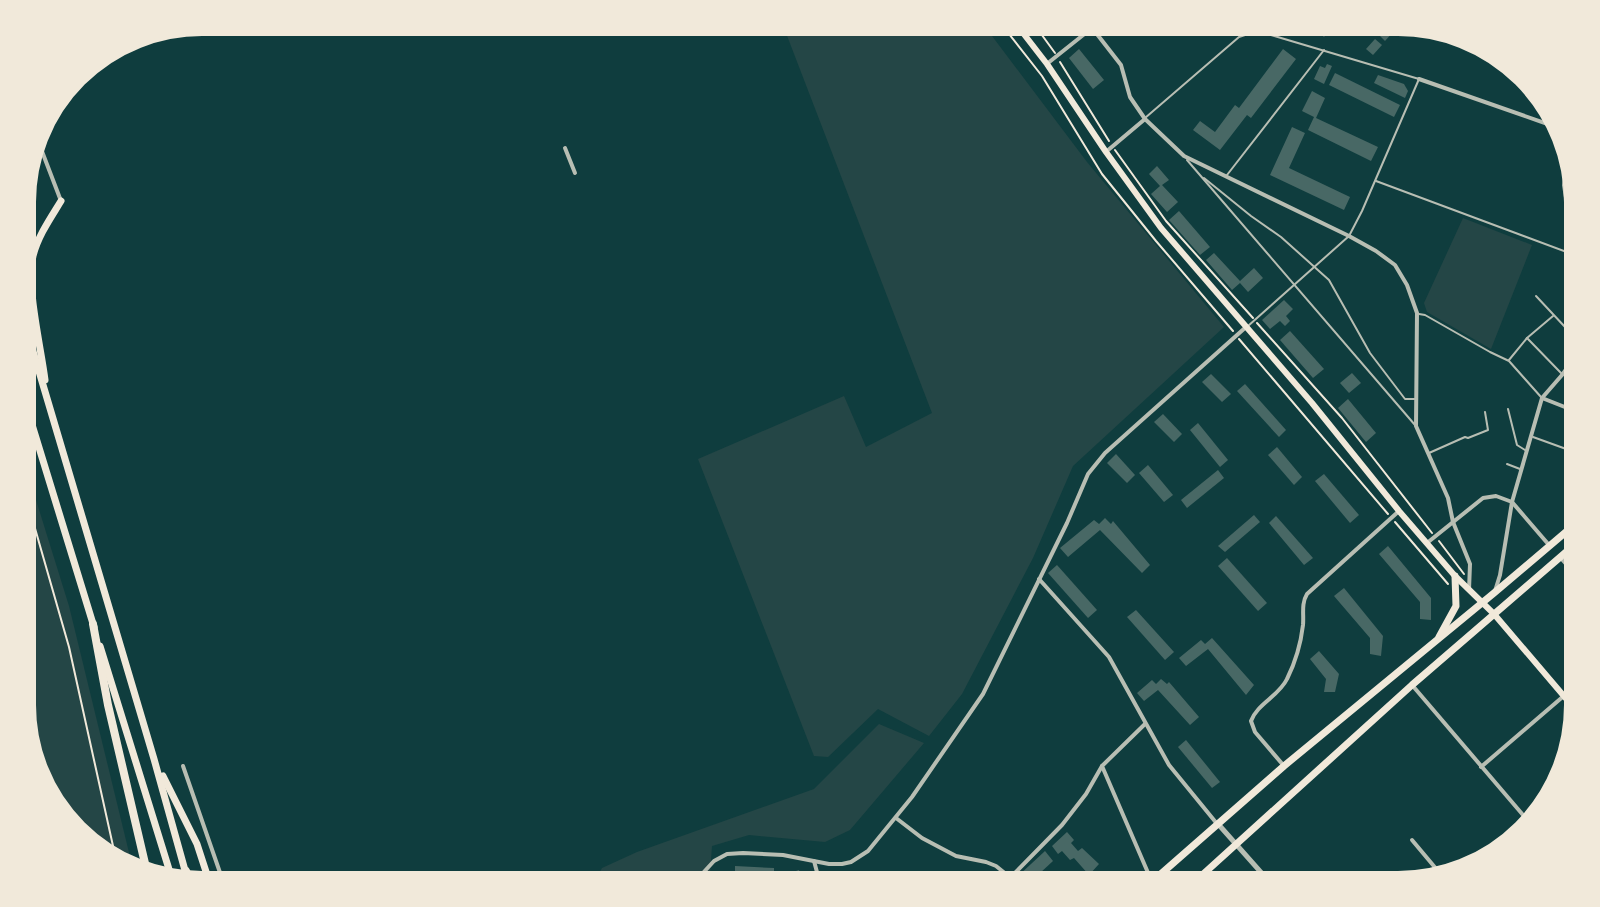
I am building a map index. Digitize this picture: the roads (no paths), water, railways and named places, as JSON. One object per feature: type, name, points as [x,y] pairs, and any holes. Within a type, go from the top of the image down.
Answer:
[{"type":"highway","points":[[93,624],[108,705],[145,862]]},
{"type":"main road","points":[[1024,34],[1161,228],[1312,403],[1399,511],[1455,576],[1494,614],[1566,699]]},
{"type":"main road","points":[[34,253],[44,228],[61,201]]},
{"type":"main road","points":[[34,300],[49,402]]},
{"type":"main road","points":[[34,353],[186,871]]},
{"type":"main road","points":[[34,431],[169,870]]},
{"type":"main road","points":[[1162,873],[1284,766],[1566,532]]},
{"type":"main road","points":[[1205,873],[1412,685],[1566,552]]},
{"type":"main road","points":[[1437,641],[1456,606],[1455,576]]},
{"type":"main road","points":[[154,759],[197,844],[206,873]]},
{"type":"street","points":[[1047,64],[1084,34]]},
{"type":"street","points":[[1097,34],[1121,65],[1130,97],[1145,119],[1184,156],[1349,236],[1395,265],[1407,285],[1417,313],[1416,426],[1448,498],[1453,522],[1470,564],[1469,590]]},
{"type":"street","points":[[1419,79],[1547,124]]},
{"type":"street","points":[[1106,152],[1145,119]]},
{"type":"street","points":[[565,148],[575,173]]},
{"type":"street","points":[[42,152],[61,201]]},
{"type":"street","points":[[703,873],[714,861],[727,854],[783,855],[829,864],[851,862],[868,851],[912,797],[983,694],[1088,474],[1105,453],[1246,327]]},
{"type":"street","points":[[1494,593],[1512,502],[1542,398],[1566,370]]},
{"type":"street","points":[[1542,398],[1566,407]]},
{"type":"street","points":[[1427,543],[1483,498],[1496,496],[1512,502],[1550,546]]},
{"type":"street","points":[[1284,766],[1255,732],[1251,717],[1283,687],[1300,637],[1307,594],[1399,511]]},
{"type":"street","points":[[1560,557],[1566,564]]},
{"type":"street","points":[[1039,579],[1109,657],[1169,765],[1262,873]]},
{"type":"street","points":[[1412,685],[1524,816]]},
{"type":"street","points":[[1481,767],[1566,693]]},
{"type":"street","points":[[1015,873],[1062,825],[1086,794],[1102,766],[1145,723]]},
{"type":"street","points":[[183,766],[220,873]]},
{"type":"street","points":[[1102,766],[1145,873]]},
{"type":"street","points":[[895,817],[940,848],[956,856],[986,862],[1006,873]]},
{"type":"street","points":[[1412,840],[1436,868]]},
{"type":"street","points":[[814,861],[817,873]]},
{"type":"lane","points":[[1145,119],[1239,37],[1248,34]]},
{"type":"lane","points":[[1246,327],[1349,236],[1419,79],[1271,35]]},
{"type":"lane","points":[[1226,176],[1324,50]]},
{"type":"lane","points":[[1184,156],[1416,426]]},
{"type":"lane","points":[[1200,175],[1281,237],[1329,280],[1370,353],[1405,399],[1416,399]]},
{"type":"lane","points":[[1564,177],[1566,204]]},
{"type":"lane","points":[[1374,181],[1566,252]]},
{"type":"lane","points":[[1536,296],[1566,330]]},
{"type":"lane","points":[[1417,313],[1509,361],[1542,398]]},
{"type":"lane","points":[[1509,361],[1527,338],[1553,316]]},
{"type":"lane","points":[[1527,338],[1562,375]]},
{"type":"lane","points":[[1508,409],[1517,445],[1526,451]]},
{"type":"lane","points":[[1428,453],[1488,430],[1485,412]]},
{"type":"lane","points":[[1532,436],[1566,449]]},
{"type":"lane","points":[[1507,464],[1521,470]]}]
